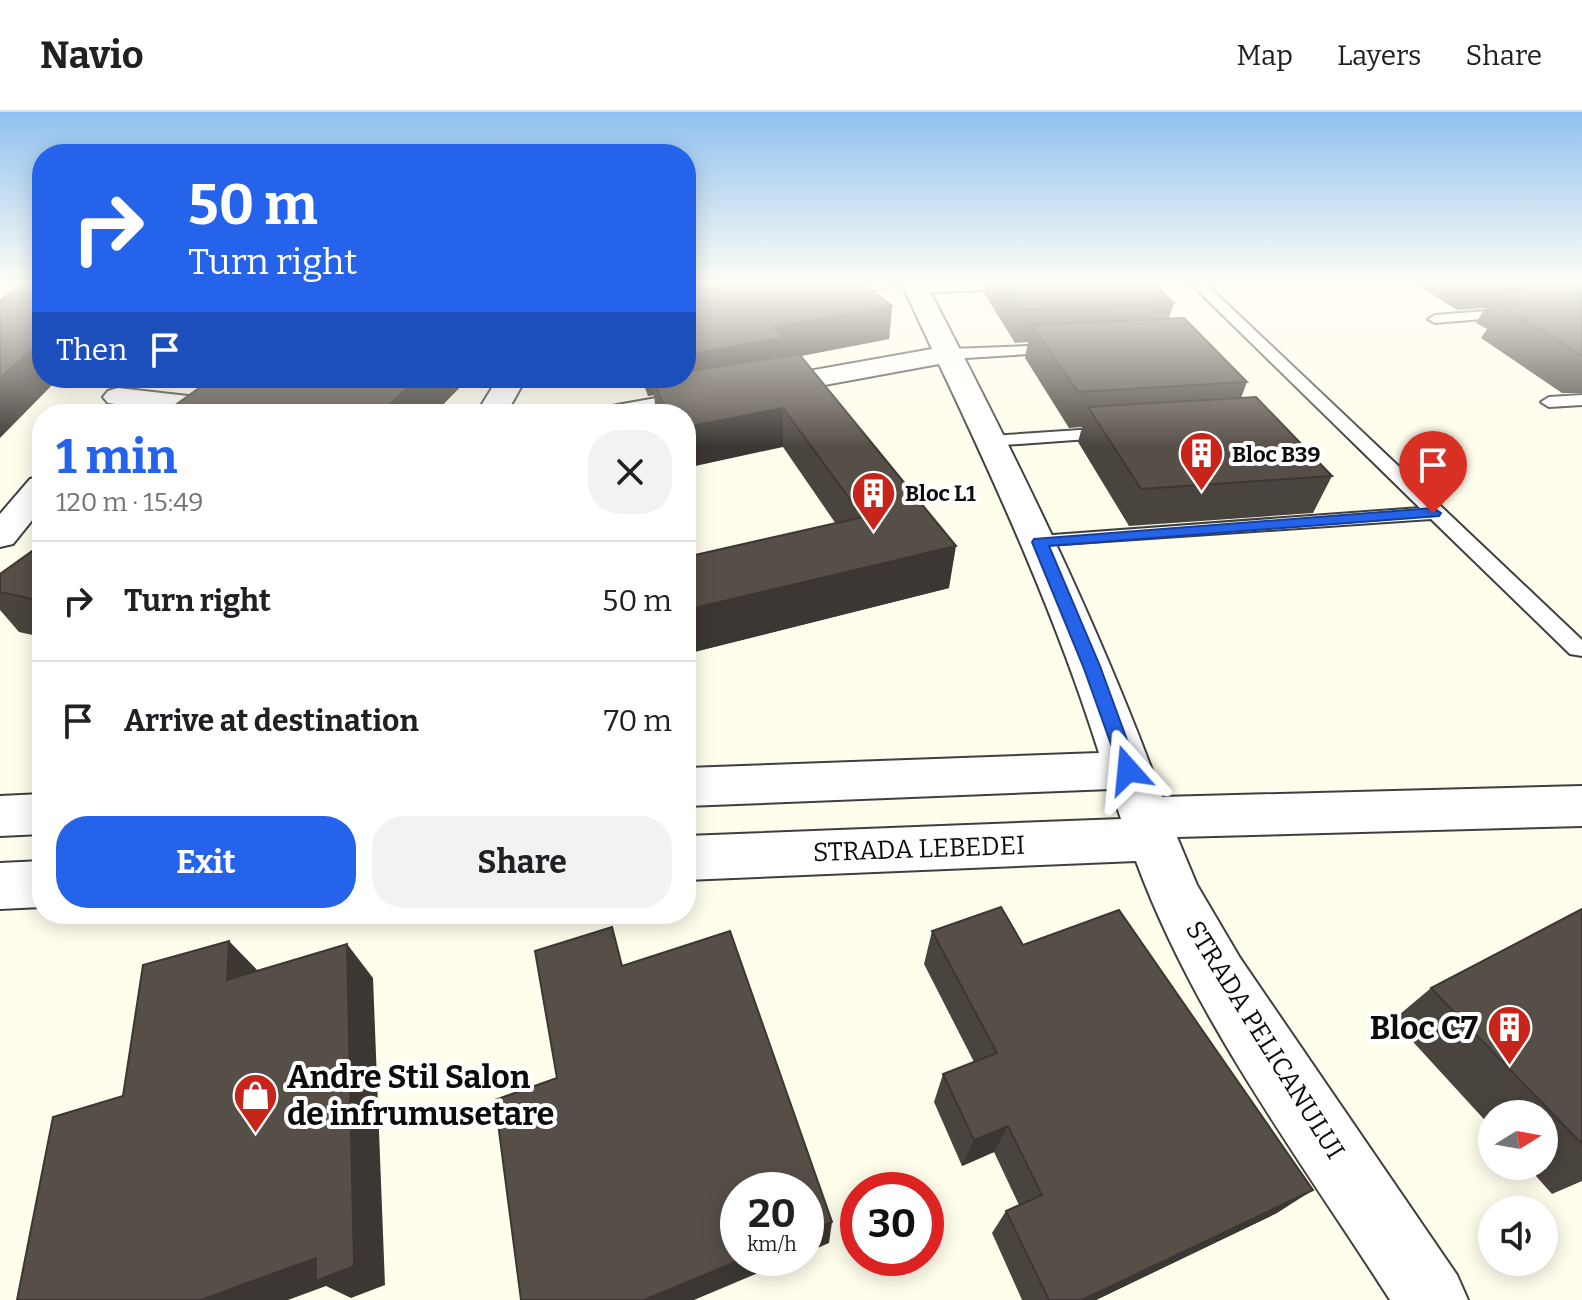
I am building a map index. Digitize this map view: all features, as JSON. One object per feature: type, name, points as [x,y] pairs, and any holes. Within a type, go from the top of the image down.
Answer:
[{"type":"street","name":"STRADA PELICANULUI","points":[[941,337],[1039,542],[1091,666],[1149,828],[1192,928],[1237,1003],[1432,1300]]},
{"type":"street","points":[[672,404],[950,354]]},
{"type":"street","points":[[118,396],[184,404]]},
{"type":"street","points":[[0,536],[32,507]]},
{"type":"street","points":[[696,787],[1128,770]]},
{"type":"street","name":"STRADA LEBEDEI","points":[[696,857],[1149,828],[1582,806]]},
{"type":"street","points":[[0,816],[32,814]]},
{"type":"street","points":[[0,886],[32,884]]},
{"type":"lane","points":[[1253,337],[1578,649]]},
{"type":"lane","points":[[950,354],[1074,348]]},
{"type":"lane","points":[[1549,402],[1582,400]]},
{"type":"lane","points":[[990,441],[1134,432]]},
{"type":"lane","points":[[1039,542],[1337,513],[1433,513]]},
{"type":"building","points":[[0,337],[32,337],[32,349],[0,378]]},
{"type":"building","points":[[696,337],[783,338],[696,353]]},
{"type":"building","points":[[1040,337],[1203,337],[1247,382],[1078,392]]},
{"type":"building","points":[[1553,337],[1582,337],[1582,356]]},
{"type":"building","points":[[799,354],[956,546],[696,608],[696,555],[863,517],[783,408],[696,425],[696,404],[663,404],[656,388],[696,388],[696,370]]},
{"type":"building","points":[[199,388],[407,388],[390,404],[177,404]]},
{"type":"building","points":[[1256,397],[1332,476],[1141,489],[1088,407]]},
{"type":"building","points":[[32,551],[32,599],[0,592],[0,574]]},
{"type":"building","points":[[1001,907],[1023,945],[1119,910],[1313,1190],[1082,1300],[1049,1300],[1006,1211],[1042,1195],[1008,1126],[974,1140],[943,1074],[997,1053],[932,931]]},
{"type":"building","name":"Bloc C7","points":[[1582,909],[1582,1144],[1558,1119],[1558,1100],[1539,1100],[1431,988]]},
{"type":"building","points":[[612,927],[622,966],[730,931],[814,1172],[720,1172],[720,1268],[644,1300],[521,1300],[495,1100],[557,1078],[535,951]]},
{"type":"building","name":"Andre Stil Salon de infrumusetare","points":[[229,941],[227,980],[347,944],[354,1266],[316,1281],[316,1258],[201,1300],[17,1300],[53,1117],[123,1096],[143,965]]},
{"type":"building","points":[[824,1199],[832,1222],[824,1225]]},
{"type":"place","name":"Bloc B39","points":[[1201,493]]},
{"type":"place","name":"Bloc L1","points":[[874,532]]},
{"type":"place","name":"Bloc C7","points":[[1509,1067]]},
{"type":"place","name":"Andre Stil Salon de infrumusetare","points":[[256,1134]]},
{"type":"route","points":[[1128,770],[1091,666],[1039,542],[1433,513]]}]
